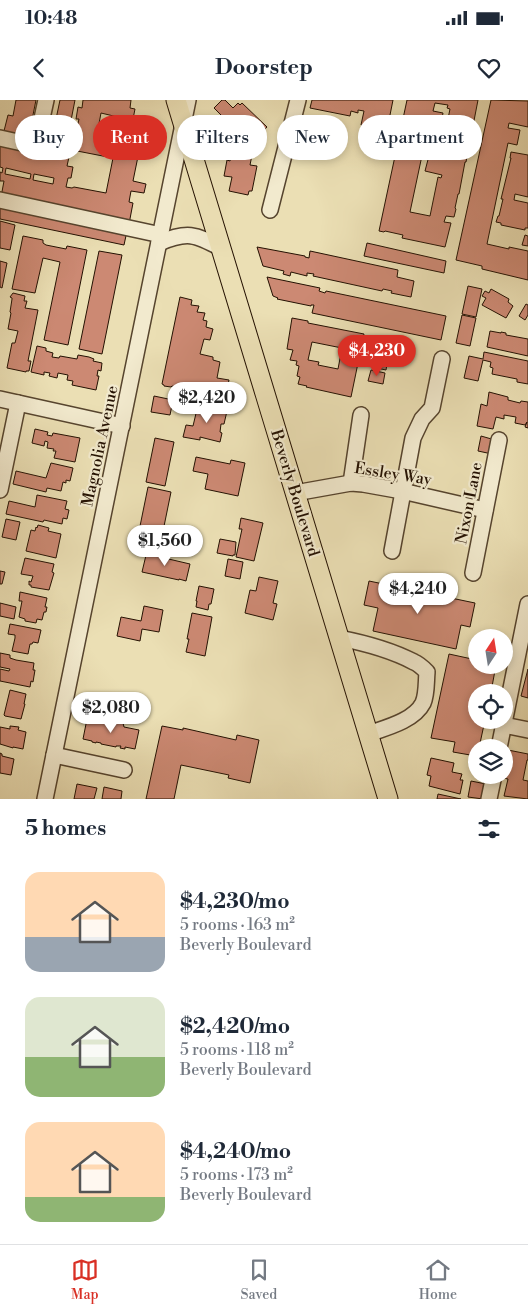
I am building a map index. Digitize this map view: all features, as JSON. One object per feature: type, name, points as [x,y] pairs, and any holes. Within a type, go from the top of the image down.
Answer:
[{"type":"main road","name":"Beverly Boulevard","points":[[176,100],[180,115]]},
{"type":"main road","name":"Beverly Boulevard","points":[[194,160],[388,799]]},
{"type":"street","points":[[0,138],[36,146],[46,100]]},
{"type":"street","name":"Magnolia Avenue","points":[[185,115],[188,100]]},
{"type":"street","points":[[270,210],[298,100]]},
{"type":"street","name":"Magnolia Avenue","points":[[45,799],[177,155]]},
{"type":"street","points":[[0,200],[160,239],[190,235],[202,238],[221,248]]},
{"type":"street","points":[[392,551],[413,438],[422,419],[432,408],[442,359]]},
{"type":"street","points":[[0,399],[122,426]]},
{"type":"street","points":[[0,490],[18,403]]},
{"type":"street","points":[[351,483],[361,415]]},
{"type":"street","name":"Nixon Lane","points":[[473,573],[499,440]]},
{"type":"street","name":"Essley Way","points":[[295,493],[351,483],[363,484],[485,510]]},
{"type":"street","points":[[513,684],[528,604]]},
{"type":"street","points":[[339,638],[362,642],[396,654],[416,663],[427,672],[423,703],[414,715],[368,734]]},
{"type":"street","points":[[513,727],[528,730]]},
{"type":"street","points":[[54,755],[124,770]]},
{"type":"street","points":[[489,799],[492,784]]},
{"type":"building","points":[[16,100],[36,100],[33,115],[15,115],[15,137],[3,135],[8,115],[13,116]]},
{"type":"building","points":[[60,100],[75,100],[72,115],[57,115]]},
{"type":"building","points":[[83,100],[131,100],[130,108],[135,109],[134,115],[101,113],[101,115],[93,115],[93,154],[83,152],[83,115],[77,115],[78,107],[82,108]]},
{"type":"building","points":[[222,100],[225,100],[233,108],[238,103],[240,105],[242,103],[254,115],[221,115],[214,108]]},
{"type":"building","points":[[312,100],[393,100],[390,115],[363,115],[364,111],[358,110],[358,113],[351,111],[350,116],[310,108]]},
{"type":"building","points":[[407,100],[478,100],[475,115],[449,115],[450,109],[447,108],[448,105],[435,103],[433,111],[443,113],[443,115],[404,115]]},
{"type":"building","points":[[491,100],[528,101],[528,127],[509,123],[508,128],[520,130],[517,145],[508,143],[487,244],[528,251],[528,280],[482,269],[482,266],[456,260],[478,160],[482,160],[482,141]]},
{"type":"building","points":[[0,143],[15,146],[15,160],[68,160],[67,166],[73,167],[71,178],[68,178],[66,187],[106,193],[113,160],[137,160],[133,181],[146,184],[144,193],[131,191],[129,202],[133,203],[129,224],[1,197],[4,181],[0,181],[0,172],[2,173],[3,168],[0,167]],"holes":[[[6,168],[31,174],[30,179],[5,174]],[[34,174],[54,178],[53,184],[33,180]]]},
{"type":"building","points":[[511,152],[528,155],[528,197],[515,194],[514,200],[528,203],[528,228],[525,228],[525,230],[501,225],[501,223],[496,222],[503,199],[501,199]]},
{"type":"building","points":[[227,160],[251,160],[250,165],[257,166],[252,191],[249,191],[248,195],[229,191],[232,177],[224,176]]},
{"type":"building","points":[[394,160],[421,160],[410,212],[430,216],[438,177],[441,178],[442,175],[425,171],[428,160],[466,160],[454,217],[446,216],[444,222],[451,223],[445,247],[402,238],[403,235],[379,231]]},
{"type":"building","points":[[0,204],[127,231],[124,245],[0,219]]},
{"type":"building","points":[[0,221],[15,225],[10,250],[0,248]]},
{"type":"building","points":[[525,235],[528,236],[528,246],[522,245]]},
{"type":"building","points":[[23,236],[43,240],[43,243],[46,245],[66,249],[67,246],[87,250],[68,345],[44,340],[60,262],[43,258],[35,293],[12,289]]},
{"type":"building","points":[[367,243],[446,261],[444,273],[364,256]]},
{"type":"building","points":[[257,247],[309,258],[310,251],[398,270],[397,277],[414,281],[411,297],[391,293],[392,291],[383,289],[382,291],[313,276],[314,274],[307,273],[307,276],[291,272],[290,276],[283,274],[284,271],[263,266]]},
{"type":"building","points":[[99,251],[122,255],[102,354],[79,349]]},
{"type":"building","points":[[0,261],[7,263],[2,288],[0,287]]},
{"type":"building","points":[[267,277],[320,288],[319,291],[325,293],[326,291],[446,316],[441,340],[312,313],[314,305],[277,299],[273,296]]},
{"type":"building","points":[[468,286],[482,289],[476,317],[462,314]]},
{"type":"building","points":[[491,289],[509,299],[508,302],[513,306],[506,318],[482,305],[486,298],[482,296],[485,291],[489,293]]},
{"type":"building","points":[[13,293],[25,296],[24,301],[27,301],[25,308],[38,310],[28,361],[31,361],[29,371],[26,372],[7,368],[12,343],[15,343],[18,331],[8,329],[12,299],[10,297]]},
{"type":"building","points":[[180,297],[192,300],[191,305],[199,306],[197,312],[205,313],[203,320],[207,321],[206,327],[213,329],[210,340],[204,339],[200,354],[213,357],[213,360],[220,362],[217,378],[229,380],[223,407],[208,404],[210,396],[203,393],[164,386],[162,384]]},
{"type":"building","points":[[526,304],[528,305],[528,315],[525,320],[519,316]]},
{"type":"building","points":[[462,315],[476,318],[470,346],[456,343]]},
{"type":"building","points":[[292,318],[364,334],[351,397],[298,384],[300,377],[297,376],[299,366],[296,365],[297,361],[290,360],[293,350],[287,349]],"holes":[[[312,342],[342,348],[338,369],[318,365],[319,362],[308,360]]]},
{"type":"building","points":[[490,331],[528,339],[528,356],[487,347]]},
{"type":"building","points":[[37,346],[46,348],[46,351],[53,353],[52,357],[59,358],[60,356],[77,359],[78,355],[89,357],[94,359],[93,361],[102,363],[101,371],[98,370],[97,376],[99,376],[96,390],[72,385],[73,381],[67,380],[68,375],[58,373],[57,378],[49,376],[50,373],[44,372],[44,375],[31,372]]},
{"type":"building","points":[[484,352],[528,361],[528,384],[517,382],[517,379],[492,374],[491,362],[483,360],[478,381],[464,378],[469,356],[483,359]]},
{"type":"building","points":[[374,355],[388,358],[386,370],[372,367]]},
{"type":"building","points":[[371,370],[385,373],[383,384],[368,381]]},
{"type":"building","points":[[489,392],[508,397],[508,400],[520,403],[521,401],[528,402],[528,428],[525,427],[527,422],[525,425],[515,423],[516,417],[504,415],[504,419],[496,417],[493,429],[477,426],[481,404],[487,406]]},
{"type":"building","points":[[154,396],[173,400],[170,415],[151,412]]},
{"type":"building","points":[[198,405],[227,411],[224,424],[221,424],[220,442],[200,437],[200,440],[183,437],[186,425],[193,426]]},
{"type":"building","points":[[35,429],[48,432],[47,435],[52,436],[53,433],[80,438],[75,462],[54,458],[56,451],[47,448],[48,442],[45,441],[44,446],[32,443]]},
{"type":"building","points":[[481,436],[495,440],[492,454],[478,451]]},
{"type":"building","points":[[155,438],[174,442],[165,486],[146,482]]},
{"type":"building","points":[[196,457],[230,464],[231,460],[245,463],[238,496],[205,489],[208,474],[193,471]]},
{"type":"building","points":[[51,463],[73,468],[70,481],[66,480],[66,483],[63,482],[61,491],[47,488],[46,492],[13,484],[16,471],[46,478]]},
{"type":"building","points":[[148,487],[171,492],[161,541],[138,536]]},
{"type":"building","points":[[37,495],[67,501],[65,509],[69,510],[67,519],[63,518],[62,524],[6,514],[9,501],[35,507]]},
{"type":"building","points":[[241,518],[263,523],[254,561],[236,557],[242,529],[239,529]]},
{"type":"building","points":[[6,519],[20,522],[16,540],[2,537]]},
{"type":"building","points":[[38,525],[49,528],[48,531],[61,534],[56,558],[26,551],[31,530],[35,531]]},
{"type":"building","points":[[220,539],[236,542],[235,555],[217,553]]},
{"type":"building","points":[[147,551],[160,554],[160,557],[190,564],[186,581],[142,572]]},
{"type":"building","points":[[25,558],[54,564],[52,572],[54,573],[49,590],[29,585],[29,581],[31,582],[33,576],[21,574]]},
{"type":"building","points":[[228,559],[243,562],[240,579],[225,576]]},
{"type":"building","points":[[0,571],[5,572],[2,584],[0,584]]},
{"type":"building","points":[[259,577],[278,581],[273,603],[277,604],[273,620],[245,613],[250,590],[256,591]]},
{"type":"building","points":[[369,581],[475,603],[470,627],[461,625],[456,649],[373,631],[378,608],[364,605]]},
{"type":"building","points":[[199,586],[214,589],[208,610],[196,607]]},
{"type":"building","points":[[20,592],[47,598],[46,612],[44,612],[42,620],[37,619],[36,623],[25,621],[25,619],[19,617],[22,601],[19,601]]},
{"type":"building","points":[[0,603],[16,607],[14,619],[0,616]]},
{"type":"building","points":[[144,606],[163,610],[159,632],[142,629],[140,641],[117,636],[121,617],[141,621]]},
{"type":"building","points":[[192,613],[212,617],[205,656],[186,652]]},
{"type":"building","points":[[10,624],[41,630],[38,643],[33,642],[30,644],[28,654],[12,651],[15,635],[8,634]]},
{"type":"building","points":[[0,653],[10,655],[10,658],[16,660],[34,663],[33,682],[31,681],[30,687],[0,681],[0,669],[9,671],[10,669],[0,667]]},
{"type":"building","points":[[449,654],[468,658],[468,674],[494,674],[492,684],[468,684],[468,729],[483,729],[481,739],[468,739],[468,755],[453,752],[455,742],[431,738]]},
{"type":"building","points":[[528,669],[528,698],[521,696]]},
{"type":"building","points":[[10,690],[26,694],[21,719],[4,715]]},
{"type":"building","points":[[87,719],[102,722],[104,719],[112,719],[123,723],[124,727],[139,730],[135,749],[125,747],[125,749],[120,748],[121,746],[116,747],[83,739]]},
{"type":"building","points":[[10,726],[19,727],[18,730],[26,732],[23,749],[0,744],[0,727],[10,729]]},
{"type":"building","points":[[162,726],[183,730],[183,728],[236,740],[237,735],[259,740],[250,783],[228,778],[229,775],[181,765],[174,799],[146,799]]},
{"type":"building","points":[[513,751],[528,754],[523,780],[528,781],[528,799],[504,796],[507,784],[513,784]]},
{"type":"building","points":[[0,753],[2,756],[14,759],[11,775],[0,773]]},
{"type":"building","points":[[431,758],[454,763],[452,772],[462,774],[460,780],[463,780],[460,794],[429,786],[431,776],[427,775]]},
{"type":"building","points":[[77,784],[97,788],[94,799],[74,799]]},
{"type":"building","points":[[470,784],[486,784],[483,799],[468,797]]},
{"type":"building","points":[[104,787],[122,791],[121,799],[102,799]]},
{"type":"building","points":[[438,794],[461,799],[437,799]]}]
